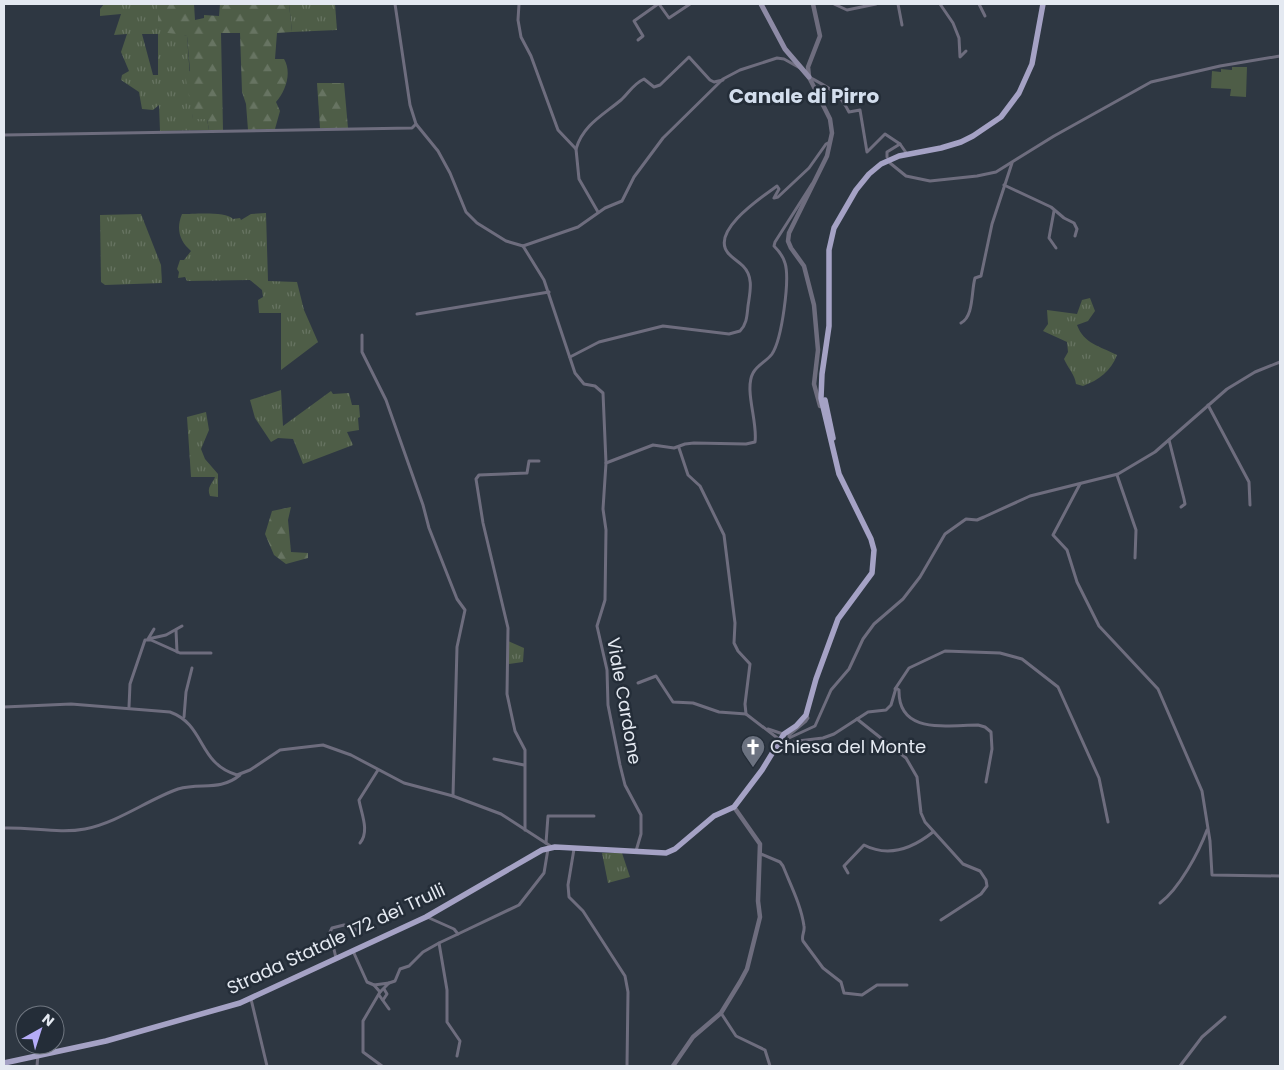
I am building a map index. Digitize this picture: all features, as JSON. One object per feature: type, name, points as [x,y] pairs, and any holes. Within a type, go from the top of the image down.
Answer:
[{"type":"main road","points":[[761,4],[785,49],[809,77]]},
{"type":"main road","points":[[549,846],[660,854],[672,851],[714,816],[734,807],[778,747],[782,737],[806,715],[816,679],[838,620],[867,582],[874,562],[871,539],[842,481],[823,412],[819,387],[829,326],[829,250],[834,228],[846,205],[869,174],[887,160],[961,142],[973,136],[1001,116],[1018,93],[1032,64],[1043,4]]},
{"type":"main road","points":[[819,387],[842,481]]},
{"type":"main road","name":"Strada Statale 172 dei Trulli","points":[[65,1049],[170,1024],[251,998],[426,917],[549,846]]},
{"type":"main road","name":"Strada Statale 172 dei Trulli","points":[[4,1063],[38,1055]]},
{"type":"street","points":[[395,4],[410,105],[416,124],[438,151],[450,173],[466,212],[476,223],[506,242],[523,246],[578,227],[598,212],[622,201],[634,176],[663,138],[723,80],[734,72],[777,58],[784,58],[800,68]]},
{"type":"street","points":[[519,4],[518,20],[521,37],[531,56],[558,130],[576,149]]},
{"type":"street","points":[[638,40],[643,36],[634,21],[659,4],[669,18],[690,4]]},
{"type":"street","points":[[813,4],[820,36],[808,67],[809,77],[833,126],[827,156],[789,233],[788,241],[804,266],[814,304],[818,350],[814,380],[819,387]]},
{"type":"street","points":[[834,4],[847,10],[876,4]]},
{"type":"street","points":[[898,4],[902,25]]},
{"type":"street","points":[[940,4],[953,23],[959,38],[960,57],[966,51]]},
{"type":"street","points":[[979,4],[984,16]]},
{"type":"street","points":[[890,163],[910,178],[930,181],[987,174],[1012,163],[1054,136],[1151,82],[1220,66],[1280,56]]},
{"type":"street","points":[[598,212],[579,179],[576,149],[579,138],[597,117],[623,98],[629,89],[644,80],[654,87],[660,84],[689,57],[710,80],[714,82],[723,80]]},
{"type":"street","points":[[809,77],[825,85],[844,100],[849,112],[860,110],[868,152],[885,134],[900,144],[907,154]]},
{"type":"street","points":[[4,134],[412,128],[416,124]]},
{"type":"street","points":[[523,246],[548,292],[570,357],[599,342],[663,326],[729,334],[740,331],[747,318],[751,281],[746,270],[728,253],[725,247],[726,231],[748,206],[777,186],[779,189],[774,198],[778,197],[809,168],[826,144],[830,142]]},
{"type":"street","points":[[887,157],[889,150],[900,144]]},
{"type":"street","points":[[961,323],[967,318],[975,278],[981,276],[1004,185],[1012,163]]},
{"type":"street","points":[[606,463],[653,445],[680,448],[685,444],[694,443],[753,444],[756,440],[751,396],[752,373],[774,350],[780,332],[787,279],[785,263],[774,246],[808,187],[814,182]]},
{"type":"street","points":[[1004,185],[1054,210],[1074,223],[1076,229],[1075,236]]},
{"type":"street","points":[[1054,210],[1050,238],[1056,248]]},
{"type":"street","points":[[417,314],[548,292]]},
{"type":"street","points":[[362,335],[362,352],[386,400],[423,505],[428,528],[457,600],[465,610],[457,647],[454,796]]},
{"type":"street","name":"Viale Cardone","points":[[570,357],[575,373],[584,384],[595,386],[603,393],[606,463],[604,509],[606,530],[605,600],[598,626],[607,670],[608,705],[620,765],[625,785],[642,815],[641,834],[636,851]]},
{"type":"street","points":[[806,715],[808,718],[806,721],[789,735],[789,738],[815,726],[831,690],[849,668],[863,639],[879,618],[903,599],[935,555],[945,534],[966,519],[977,520],[1030,496],[1117,475],[1155,452],[1239,381],[1280,362]]},
{"type":"street","points":[[1208,406],[1249,482],[1250,505]]},
{"type":"street","points":[[1168,440],[1185,504],[1181,507]]},
{"type":"street","points":[[680,448],[688,475],[700,486],[724,535],[735,623],[734,643],[738,651],[750,664],[744,704],[746,714]]},
{"type":"street","points":[[525,831],[525,750],[512,722],[507,694],[508,628],[483,523],[476,479],[479,475],[527,473],[529,461],[539,461]]},
{"type":"street","points":[[1117,475],[1136,530],[1134,558]]},
{"type":"street","points":[[1080,484],[1054,535],[1067,550],[1077,582],[1099,626],[1158,689],[1202,791],[1210,841],[1212,875],[1280,876]]},
{"type":"street","points":[[148,639],[176,630],[182,626]]},
{"type":"street","points":[[129,707],[130,684],[134,668],[143,643],[154,629]]},
{"type":"street","points":[[176,630],[177,652]]},
{"type":"street","points":[[148,639],[177,652],[211,653]]},
{"type":"street","points":[[778,747],[798,741],[823,738],[834,734],[868,712],[886,710],[891,705],[895,689],[909,668],[945,651],[1000,652],[1022,659],[1058,687],[1099,778],[1108,822]]},
{"type":"street","points":[[184,718],[188,676],[192,668]]},
{"type":"street","points":[[638,683],[656,676],[673,702],[693,703],[719,712],[746,714],[764,728],[782,737]]},
{"type":"street","points":[[895,689],[899,690],[900,704],[906,714],[926,726],[978,725],[985,727],[991,732],[992,749],[986,782]]},
{"type":"street","points":[[4,707],[57,704],[129,707],[170,712],[190,723],[213,761],[234,774],[241,775]]},
{"type":"street","points":[[857,719],[906,758],[917,777],[922,817],[933,832],[963,864],[980,870],[987,886],[970,903],[941,920]]},
{"type":"street","points":[[764,728],[782,737]]},
{"type":"street","points":[[4,828],[85,829],[120,817],[178,788],[188,786],[212,788],[241,775],[275,752],[315,745],[336,749],[404,783],[454,796],[501,814],[549,846]]},
{"type":"street","points":[[494,759],[524,765]]},
{"type":"street","points":[[360,842],[364,838],[364,831],[363,814],[359,800],[378,770]]},
{"type":"street","points":[[673,1066],[693,1037],[721,1013],[747,969],[756,936],[760,917],[758,902],[761,854],[757,837],[734,807]]},
{"type":"street","points":[[374,985],[395,981],[400,970],[409,966],[424,952],[519,904],[544,873],[549,846],[548,816],[594,816]]},
{"type":"street","points":[[1160,903],[1169,896],[1182,876],[1207,830]]},
{"type":"street","points":[[848,873],[844,866],[864,845],[878,850],[906,849],[933,832]]},
{"type":"street","points":[[574,848],[568,885],[569,897],[583,911],[625,976],[628,992],[627,1066]]},
{"type":"street","points":[[761,854],[780,862],[784,866],[797,898],[805,929],[801,938],[823,968],[841,982],[844,993],[862,995],[877,985],[907,985]]},
{"type":"street","points":[[426,917],[454,930],[458,934]]},
{"type":"street","points":[[336,959],[330,932],[332,928],[344,925],[357,930]]},
{"type":"street","points":[[440,943],[447,990],[448,1022],[460,1041],[457,1056]]},
{"type":"street","points":[[353,951],[367,982],[374,985],[389,1009]]},
{"type":"street","points":[[382,1066],[363,1052],[363,1022],[379,993],[388,982]]},
{"type":"street","points":[[383,1000],[387,994],[384,989]]},
{"type":"street","points":[[251,998],[267,1066]]},
{"type":"street","points":[[721,1013],[736,1036],[765,1050],[770,1066]]},
{"type":"street","points":[[1180,1066],[1202,1037],[1225,1017]]},
{"type":"street","points":[[38,1055],[38,1066]]},
{"type":"green space","points":[[104,4],[158,4],[158,27],[187,36],[193,119],[207,119],[209,130],[160,131],[159,105],[153,110],[142,109],[139,92],[121,80],[122,75],[129,71],[121,52],[127,34],[114,35],[121,14],[100,16],[100,9]],"holes":[[[142,34],[158,34],[158,75],[153,75]]]},
{"type":"green space","points":[[158,4],[194,4],[195,20],[204,18],[204,15],[219,16],[220,4],[289,4],[292,32],[277,33],[275,59],[284,59],[288,75],[283,92],[276,102],[280,111],[275,129],[248,130],[246,104],[242,92],[240,33],[221,33],[223,130],[209,130],[207,119],[193,119],[185,74],[190,71],[187,36],[162,32],[158,27]]},
{"type":"green space","points":[[289,4],[335,4],[337,30],[292,32]]},
{"type":"green space","points":[[1232,67],[1247,67],[1246,97],[1230,96],[1231,89],[1211,88],[1212,71],[1221,72],[1221,69],[1232,70]]},
{"type":"green space","points":[[317,83],[344,83],[348,128],[320,128]]},
{"type":"green space","points":[[266,213],[268,281],[297,282],[304,310],[318,342],[281,370],[281,313],[259,313],[258,300],[263,297],[262,290],[250,280],[187,281],[185,277],[178,278],[179,272],[177,269],[180,260],[184,260],[191,251],[181,239],[179,224],[182,214],[217,214],[229,216],[233,219],[240,218],[241,220],[251,214]]},
{"type":"green space","points":[[141,214],[161,265],[162,283],[105,285],[101,282],[100,215]]},
{"type":"green space","points":[[1090,298],[1095,311],[1088,321],[1077,325],[1088,340],[1117,355],[1104,374],[1083,386],[1076,384],[1064,359],[1068,352],[1067,342],[1043,331],[1048,324],[1047,310],[1077,314],[1082,300]]},
{"type":"green space","points":[[281,390],[283,426],[331,391],[333,394],[349,393],[352,405],[359,405],[360,417],[358,418],[359,430],[347,432],[353,445],[303,464],[293,439],[278,438],[271,442],[255,418],[250,400]]},
{"type":"green space","points":[[206,412],[209,430],[201,449],[205,459],[218,474],[218,497],[210,496],[209,493],[209,488],[215,477],[191,477],[187,417]]},
{"type":"green space","points":[[291,507],[288,520],[291,552],[308,553],[308,558],[286,564],[274,555],[265,534],[272,511]]},
{"type":"green space","points":[[508,641],[524,648],[523,662],[509,664]]},
{"type":"green space","points":[[602,853],[622,853],[630,877],[608,883]]},
{"type":"place","name":"Chiesa del Monte","points":[[753,768]]},
{"type":"district","name":"Canale di Pirro","points":[[804,96]]}]
